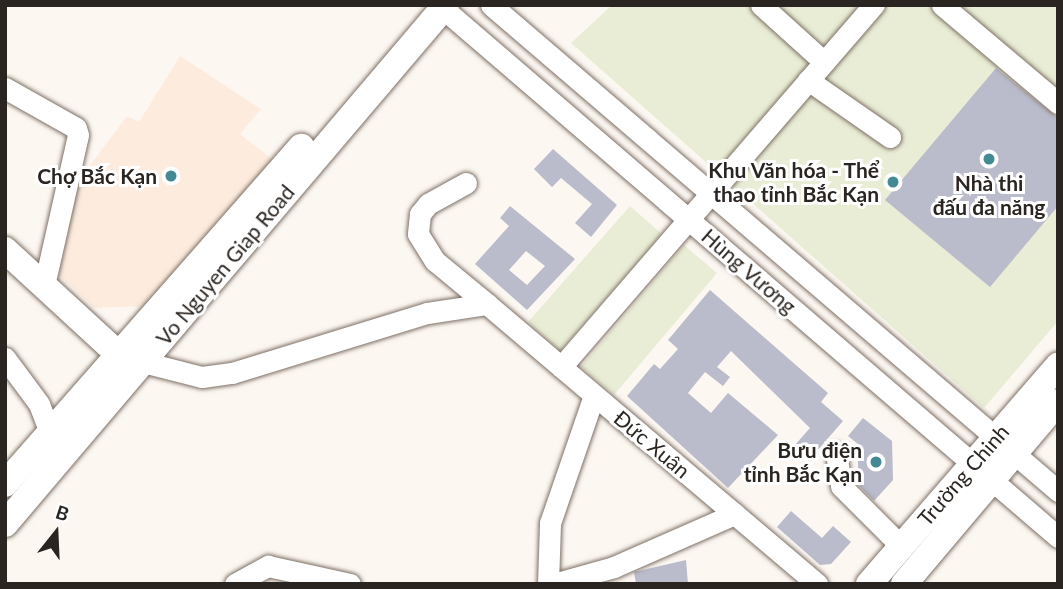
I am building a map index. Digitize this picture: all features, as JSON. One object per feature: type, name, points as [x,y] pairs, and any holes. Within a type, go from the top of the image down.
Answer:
[{"type":"main road","name":"Vo Nguyen Giap Road","points":[[5,524],[131,358],[438,6]]},
{"type":"main road","points":[[5,250],[131,358]]},
{"type":"main road","name":"Vo Nguyen Giap Road","points":[[5,484],[50,433],[131,358]]},
{"type":"main road","name":"Trường Chinh","points":[[904,584],[1058,366]]},
{"type":"main road","name":"Trường Chinh","points":[[1004,446],[1058,402]]},
{"type":"main road","name":"Trường Chinh","points":[[869,584],[901,546],[982,472]]},
{"type":"street","name":"Hùng Vương","points":[[491,5],[1058,491]]},
{"type":"street","points":[[761,5],[824,62]]},
{"type":"street","points":[[561,367],[874,5]]},
{"type":"street","points":[[942,5],[1058,103]]},
{"type":"street","name":"Hùng Vương","points":[[438,6],[1058,537]]},
{"type":"street","points":[[517,72],[535,44]]},
{"type":"street","points":[[808,80],[890,136]]},
{"type":"street","points":[[5,88],[76,128],[78,135],[45,282]]},
{"type":"street","name":"Đức Xuân","points":[[466,183],[428,204],[420,214],[418,234],[435,261],[817,584]]},
{"type":"street","points":[[131,358],[202,377],[232,373],[427,313],[487,304]]},
{"type":"street","points":[[7,364],[39,404],[50,433]]},
{"type":"street","points":[[594,395],[550,523],[550,584],[614,567],[735,514]]},
{"type":"street","points":[[836,453],[841,486],[901,546]]},
{"type":"street","points":[[235,584],[268,566],[350,584]]},
{"type":"shaded area","name":"Chợ Bắc Kạn","points":[[180,56],[261,109],[240,134],[274,161],[149,306],[94,308],[57,273],[70,192],[127,116],[139,122]]},
{"type":"green space","name":"Khu Văn hóa - Thể thao tỉnh Bắc Kạn","points":[[612,5],[1058,5],[1058,321],[984,408],[571,43]]},
{"type":"green space","points":[[630,206],[662,234],[560,351],[528,322]]},
{"type":"green space","points":[[684,245],[717,273],[614,395],[581,367]]},
{"type":"building","name":"Nhà thi đấu đa năng","points":[[996,68],[1058,118],[1058,206],[990,287],[885,200]]},
{"type":"building","points":[[553,149],[617,205],[591,237],[575,223],[592,204],[561,178],[552,187],[534,169]]},
{"type":"building","points":[[510,206],[575,259],[527,310],[475,264],[509,226],[500,218]],"holes":[[[526,251],[545,266],[527,285],[509,270]]]},
{"type":"building","points":[[710,290],[828,393],[821,402],[843,421],[810,459],[794,446],[810,428],[731,351],[717,367],[730,377],[723,386],[705,372],[688,393],[711,413],[728,393],[778,435],[728,488],[627,396],[654,364],[660,369],[678,349],[668,340]]},
{"type":"building","name":"Bưu điện tỉnh Bắc Kạn","points":[[863,418],[892,441],[893,480],[874,501],[858,485],[858,444],[848,436]]},
{"type":"building","points":[[791,511],[822,538],[833,526],[851,542],[831,564],[820,565],[777,527]]},
{"type":"building","points":[[686,560],[688,584],[636,584],[634,572]]},
{"type":"place","name":"Nhà thi đấu đa năng","points":[[989,159]]},
{"type":"place","name":"Chợ Bắc Kạn","points":[[171,176]]},
{"type":"place","name":"Khu Văn hóa - Thể thao tỉnh Bắc Kạn","points":[[893,182]]},
{"type":"place","name":"Bưu điện tỉnh Bắc Kạn","points":[[876,462]]}]
